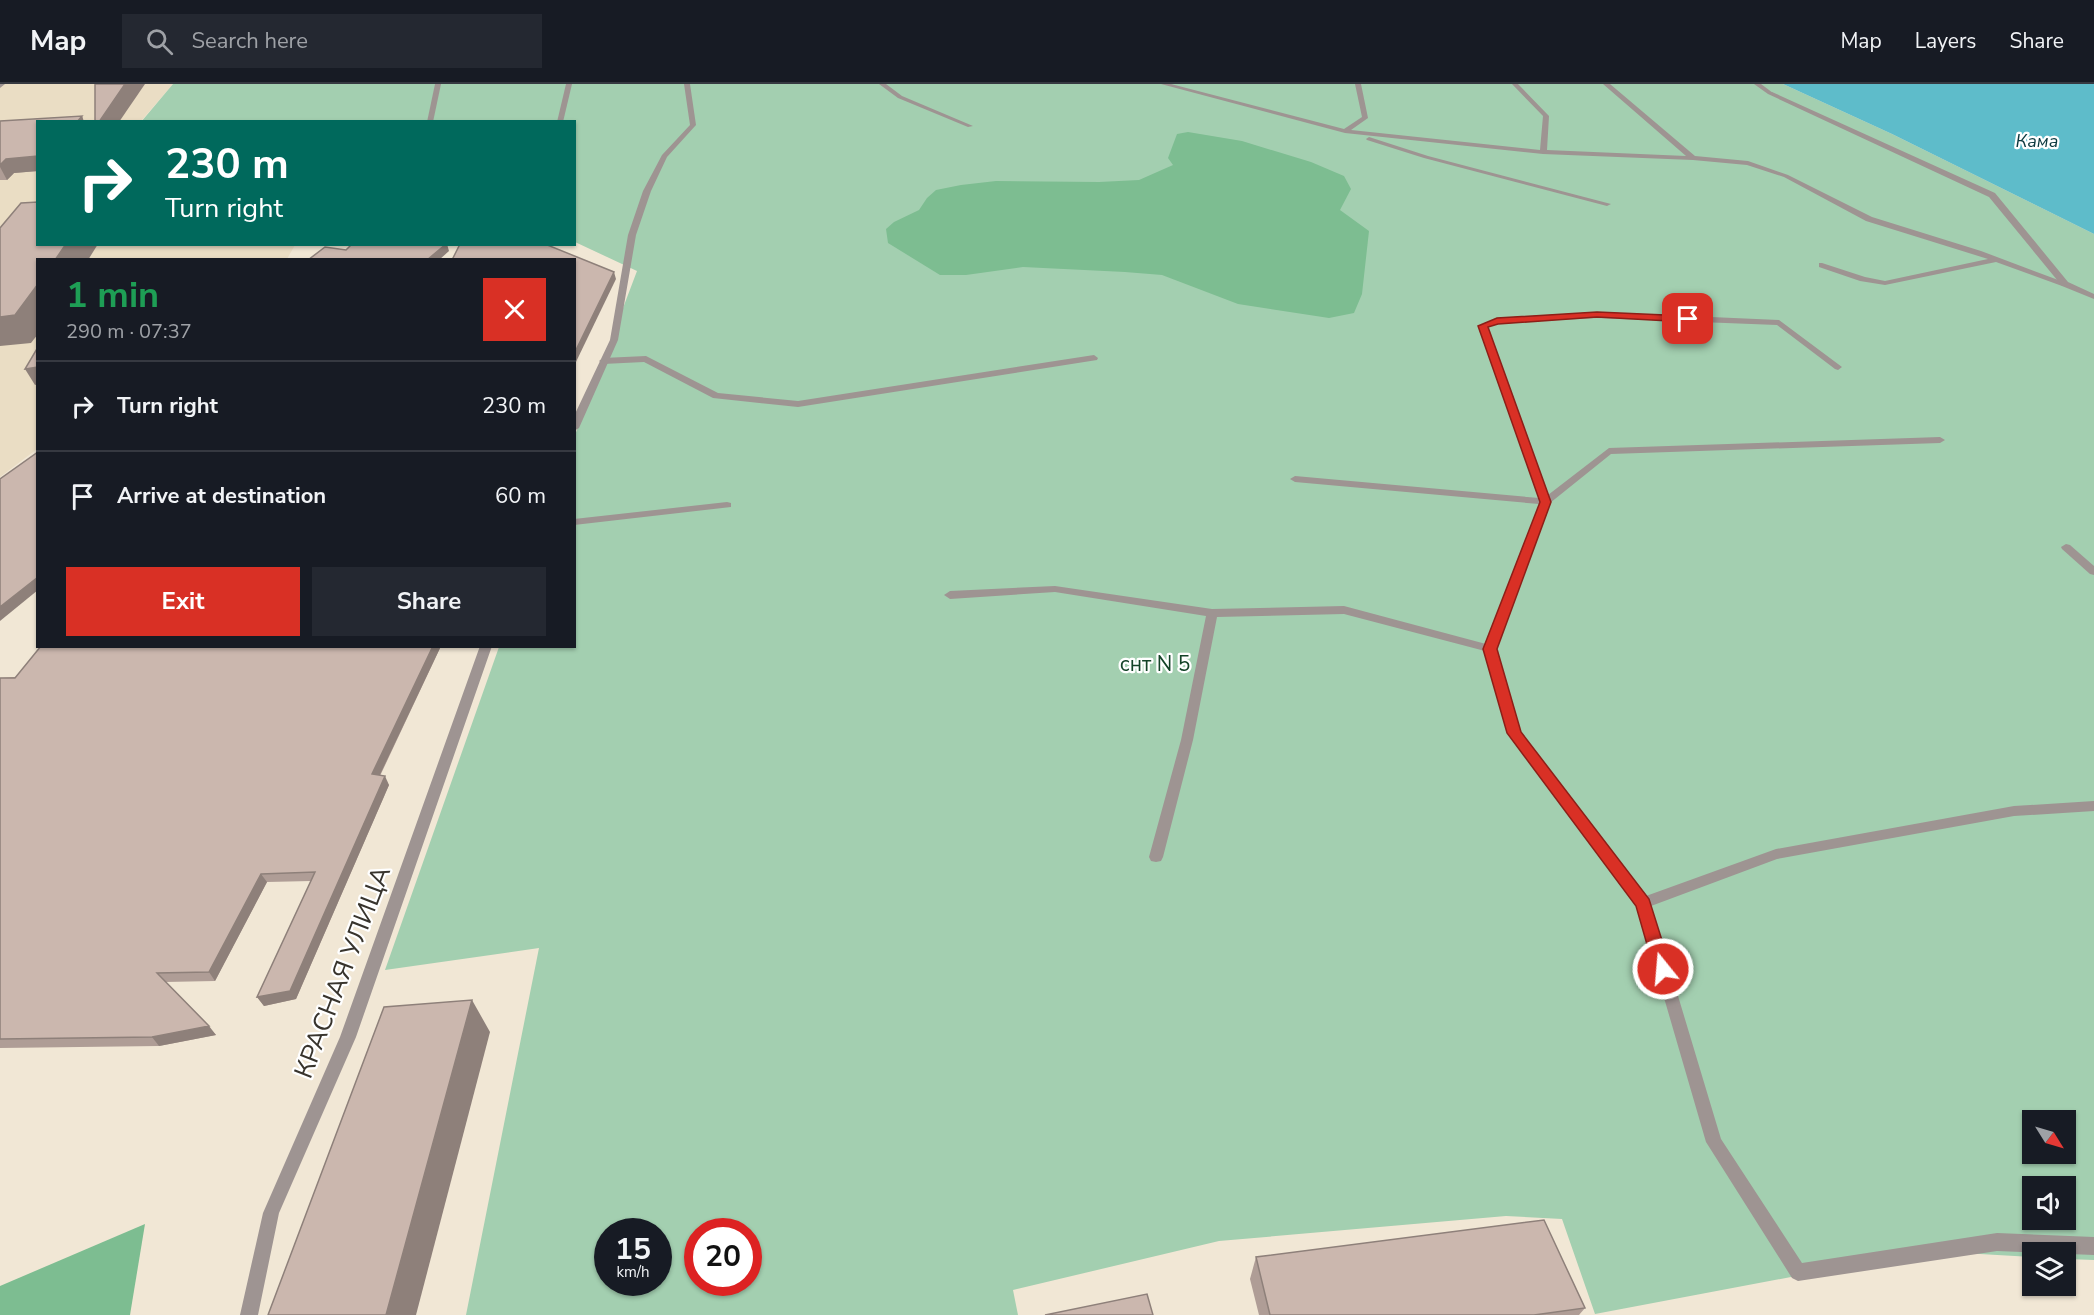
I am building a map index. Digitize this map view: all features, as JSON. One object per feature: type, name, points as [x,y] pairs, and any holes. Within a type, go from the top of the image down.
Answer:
[{"type":"street","points":[[430,120],[438,84]]},
{"type":"street","points":[[561,120],[570,84]]},
{"type":"street","points":[[576,423],[614,340],[632,235],[647,191],[664,156],[693,125],[687,84]]},
{"type":"street","points":[[882,84],[900,97],[970,126]]},
{"type":"street","points":[[1164,84],[1183,86],[1345,131],[1426,157],[1607,204]]},
{"type":"street","points":[[1345,131],[1365,118],[1358,84]]},
{"type":"street","points":[[1515,84],[1546,116],[1543,152]]},
{"type":"street","points":[[1606,84],[1694,158]]},
{"type":"street","points":[[1757,84],[1770,93],[1992,195],[2065,284]]},
{"type":"street","points":[[1345,131],[1543,152],[1694,158],[1748,163],[1786,176],[1869,219],[1997,260],[2065,284],[2094,297]]},
{"type":"street","points":[[1822,265],[1863,279],[1885,283],[1997,260]]},
{"type":"street","points":[[1545,502],[1483,326],[1497,321],[1597,315],[1779,323],[1838,367]]},
{"type":"street","points":[[603,361],[646,359],[716,396],[798,404],[1094,358]]},
{"type":"street","points":[[1940,441],[1609,451],[1545,502],[1490,649],[1514,733],[1643,903],[1714,1142],[1798,1272],[1998,1242],[2094,1246]]},
{"type":"street","points":[[1295,479],[1545,502]]},
{"type":"street","points":[[576,522],[727,505]]},
{"type":"street","points":[[2066,547],[2094,572]]},
{"type":"street","points":[[950,595],[1055,589],[1212,613],[1344,610],[1490,649]]},
{"type":"street","points":[[1156,857],[1187,740],[1212,613]]},
{"type":"street","name":"КРАСНАЯ УЛИЦА","points":[[249,1315],[270,1214],[348,1037],[485,648]]},
{"type":"street","points":[[1643,903],[1776,854],[2014,811],[2094,806]]},
{"type":"shaded area","points":[[0,84],[173,84],[142,120],[36,120],[36,246],[294,246],[288,258],[36,258],[36,450],[0,477]]},
{"type":"green space","name":"снт N 5","points":[[173,84],[1783,84],[1892,134],[2094,234],[2094,1260],[2076,1259],[2076,1242],[2022,1242],[2022,1256],[1928,1251],[1595,1314],[1562,1219],[1506,1216],[1219,1241],[1013,1290],[1018,1315],[466,1315],[539,948],[385,970],[499,648],[576,648],[576,432],[637,271],[576,242],[576,120],[143,120]]},
{"type":"green space","points":[[1188,132],[1242,141],[1311,162],[1344,176],[1351,189],[1340,210],[1369,231],[1362,294],[1354,313],[1329,318],[1238,304],[1162,275],[1023,267],[966,275],[940,275],[888,243],[886,229],[894,222],[919,210],[936,190],[996,181],[1139,180],[1173,165],[1168,158],[1177,134]]},
{"type":"green space","points":[[145,1224],[130,1315],[0,1315],[0,1286]]},
{"type":"water","name":"Кама","points":[[1783,84],[2094,84],[2094,234],[1892,134]]},
{"type":"building","points":[[95,84],[125,84],[100,120],[95,120]]},
{"type":"building","points":[[82,116],[79,120],[36,120],[36,156],[6,159],[0,165],[0,121]]},
{"type":"building","points":[[36,202],[36,246],[65,246],[56,258],[36,258],[36,287],[15,315],[0,317],[0,228],[21,203]]},
{"type":"building","points":[[350,246],[444,246],[429,258],[311,258],[325,247],[346,250]]},
{"type":"building","points":[[459,246],[550,246],[614,272],[576,350],[576,258],[453,258]]},
{"type":"building","points":[[36,350],[36,367],[25,369]]},
{"type":"building","points":[[36,453],[36,579],[0,607],[0,479]]},
{"type":"building","points":[[39,648],[432,648],[372,774],[385,776],[290,991],[257,997],[315,872],[261,874],[209,972],[157,973],[209,1026],[152,1037],[0,1039],[0,678],[15,678]]},
{"type":"building","points":[[472,1000],[386,1315],[268,1315],[384,1007]]},
{"type":"building","points":[[1544,1220],[1585,1308],[1534,1315],[1270,1315],[1256,1257]]},
{"type":"building","points":[[1147,1294],[1153,1315],[1045,1315]]},
{"type":"route","points":[[1663,969],[1643,903],[1514,733],[1490,649],[1545,502],[1499,365],[1483,326],[1497,321],[1597,315],[1688,319]]}]
